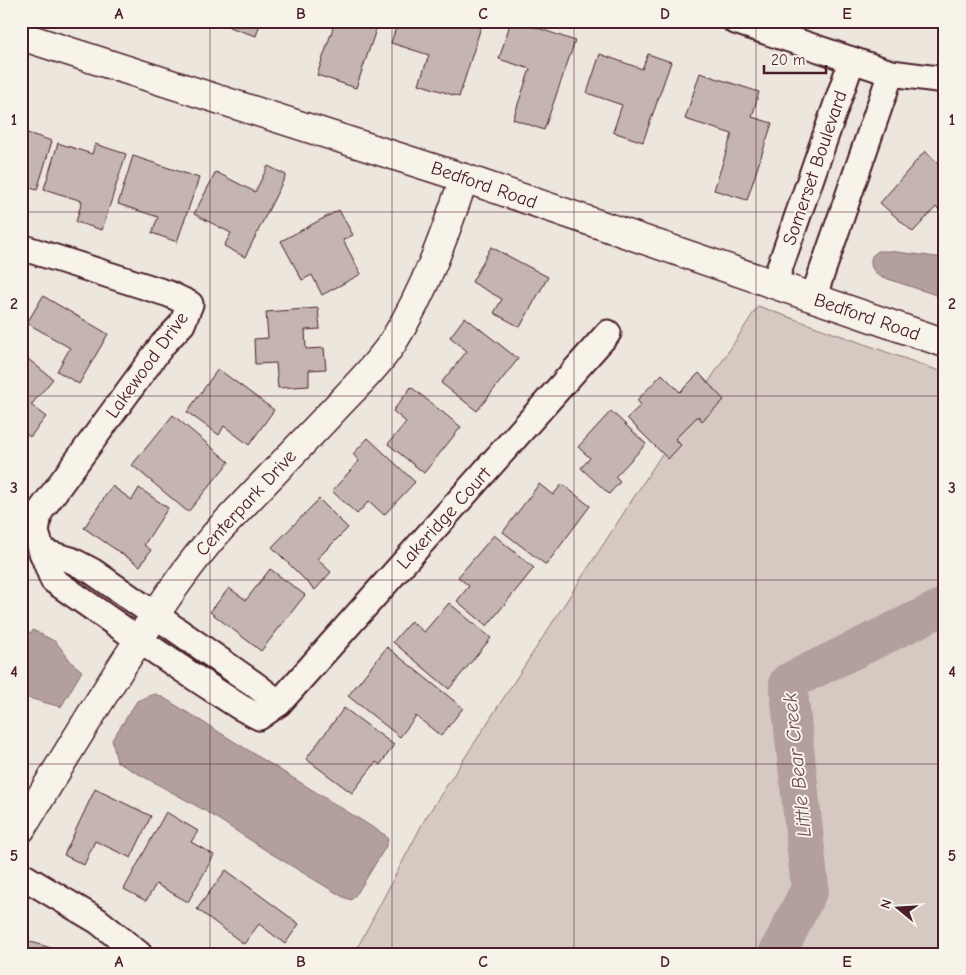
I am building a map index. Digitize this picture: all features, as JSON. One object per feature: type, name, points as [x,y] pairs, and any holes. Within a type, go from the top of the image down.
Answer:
[{"type":"street","points":[[735,21],[890,73],[945,80]]},
{"type":"street","name":"Bedford Road","points":[[21,36],[464,178],[945,343]]},
{"type":"street","name":"Somerset Boulevard","points":[[774,284],[852,60]]},
{"type":"street","points":[[813,298],[890,73]]},
{"type":"street","name":"Centerpark Drive","points":[[21,829],[109,685],[155,615],[200,552],[349,394],[392,342],[430,269],[464,178]]},
{"type":"street","name":"Lakewood Drive","points":[[21,247],[169,294],[190,304],[182,324],[164,344],[38,513],[36,532],[53,580],[139,640]]},
{"type":"street","name":"Lakeridge Court","points":[[139,640],[203,684],[259,717],[279,703],[608,333]]},
{"type":"street","points":[[42,552],[71,560],[92,571],[279,703]]},
{"type":"street","points":[[76,596],[92,571]]},
{"type":"street","points":[[203,684],[219,660]]},
{"type":"street","points":[[21,875],[98,921],[139,954]]},
{"type":"shaded area","points":[[878,251],[945,258],[945,298],[879,276],[871,265],[872,256]]},
{"type":"shaded area","points":[[758,306],[945,373],[945,951],[941,954],[354,954],[425,819]]},
{"type":"shaded area","points":[[21,624],[23,624],[22,628],[31,633],[33,630],[56,642],[73,664],[82,671],[61,707],[21,696]]},
{"type":"shaded area","points":[[155,694],[385,835],[388,840],[385,848],[351,900],[267,851],[204,810],[117,762],[112,740],[137,701]]},
{"type":"building","points":[[231,21],[261,21],[256,36],[229,27]]},
{"type":"building","points":[[334,21],[379,21],[356,88],[317,75]]},
{"type":"building","points":[[398,21],[472,21],[472,24],[481,27],[459,97],[419,84],[429,55],[391,43]]},
{"type":"building","points":[[511,21],[518,21],[575,41],[544,130],[513,119],[530,69],[499,59]]},
{"type":"building","points":[[600,54],[642,69],[648,54],[671,62],[643,142],[613,132],[622,105],[587,93]]},
{"type":"building","points":[[700,73],[759,92],[752,117],[772,123],[747,200],[714,190],[732,134],[685,119]]},
{"type":"building","points":[[21,131],[52,141],[37,190],[21,185]]},
{"type":"building","points":[[58,143],[92,154],[95,144],[126,154],[102,230],[76,222],[82,201],[44,189]]},
{"type":"building","points":[[925,151],[939,164],[945,158],[945,215],[936,207],[913,232],[880,203]]},
{"type":"building","points":[[133,156],[199,178],[177,242],[152,233],[158,217],[118,204]]},
{"type":"building","points":[[268,166],[286,175],[245,257],[224,246],[231,233],[194,214],[216,172],[255,192]]},
{"type":"building","points":[[339,210],[353,235],[343,240],[361,274],[322,295],[312,275],[302,280],[281,241]]},
{"type":"building","points":[[491,247],[548,277],[520,327],[494,313],[502,299],[472,282]]},
{"type":"building","points":[[43,296],[108,334],[79,384],[57,371],[70,348],[27,323]]},
{"type":"building","points":[[318,308],[320,329],[305,330],[306,349],[324,348],[326,369],[309,370],[309,386],[278,388],[276,363],[255,364],[254,339],[268,338],[266,312]]},
{"type":"building","points":[[465,317],[518,359],[477,411],[441,383],[467,351],[450,337]]},
{"type":"building","points":[[23,355],[53,379],[31,405],[46,417],[30,437],[21,429],[21,357]]},
{"type":"building","points":[[218,369],[274,410],[249,445],[224,426],[219,435],[187,412]]},
{"type":"building","points":[[699,373],[724,400],[702,421],[698,416],[675,439],[681,445],[668,459],[627,418],[641,405],[637,400],[662,374],[680,392]]},
{"type":"building","points":[[411,387],[461,427],[424,473],[388,444],[406,422],[393,411]]},
{"type":"building","points":[[611,411],[646,444],[615,477],[620,482],[609,494],[581,468],[590,458],[578,447]]},
{"type":"building","points":[[173,415],[229,462],[188,512],[132,465]]},
{"type":"building","points":[[368,438],[415,482],[384,515],[369,501],[357,514],[332,491],[359,461],[353,454]]},
{"type":"building","points":[[539,484],[553,495],[562,484],[590,506],[546,565],[503,532]]},
{"type":"building","points":[[112,486],[132,500],[139,488],[168,508],[144,545],[151,550],[140,566],[84,528]]},
{"type":"building","points":[[319,499],[348,528],[317,559],[331,572],[315,590],[272,547]]},
{"type":"building","points":[[494,535],[534,568],[487,626],[457,601],[469,586],[458,577]]},
{"type":"building","points":[[270,569],[305,595],[261,651],[210,612],[229,588],[246,600]]},
{"type":"building","points":[[449,603],[491,638],[449,689],[393,642],[411,621],[424,632]]},
{"type":"building","points":[[387,647],[463,708],[441,736],[416,716],[400,737],[348,696]]},
{"type":"building","points":[[344,708],[394,745],[380,765],[376,762],[352,793],[306,759]]},
{"type":"building","points":[[95,789],[151,816],[131,858],[95,841],[84,865],[64,855]]},
{"type":"building","points":[[166,812],[198,831],[191,842],[214,855],[188,902],[156,884],[146,901],[124,889]]},
{"type":"building","points":[[226,870],[299,924],[285,944],[259,924],[244,944],[197,909]]},
{"type":"building","points":[[21,939],[71,954],[21,954]]},
{"type":"waterway","name":"Little Bear Creek","points":[[777,954],[810,888],[788,682],[945,606]]}]
